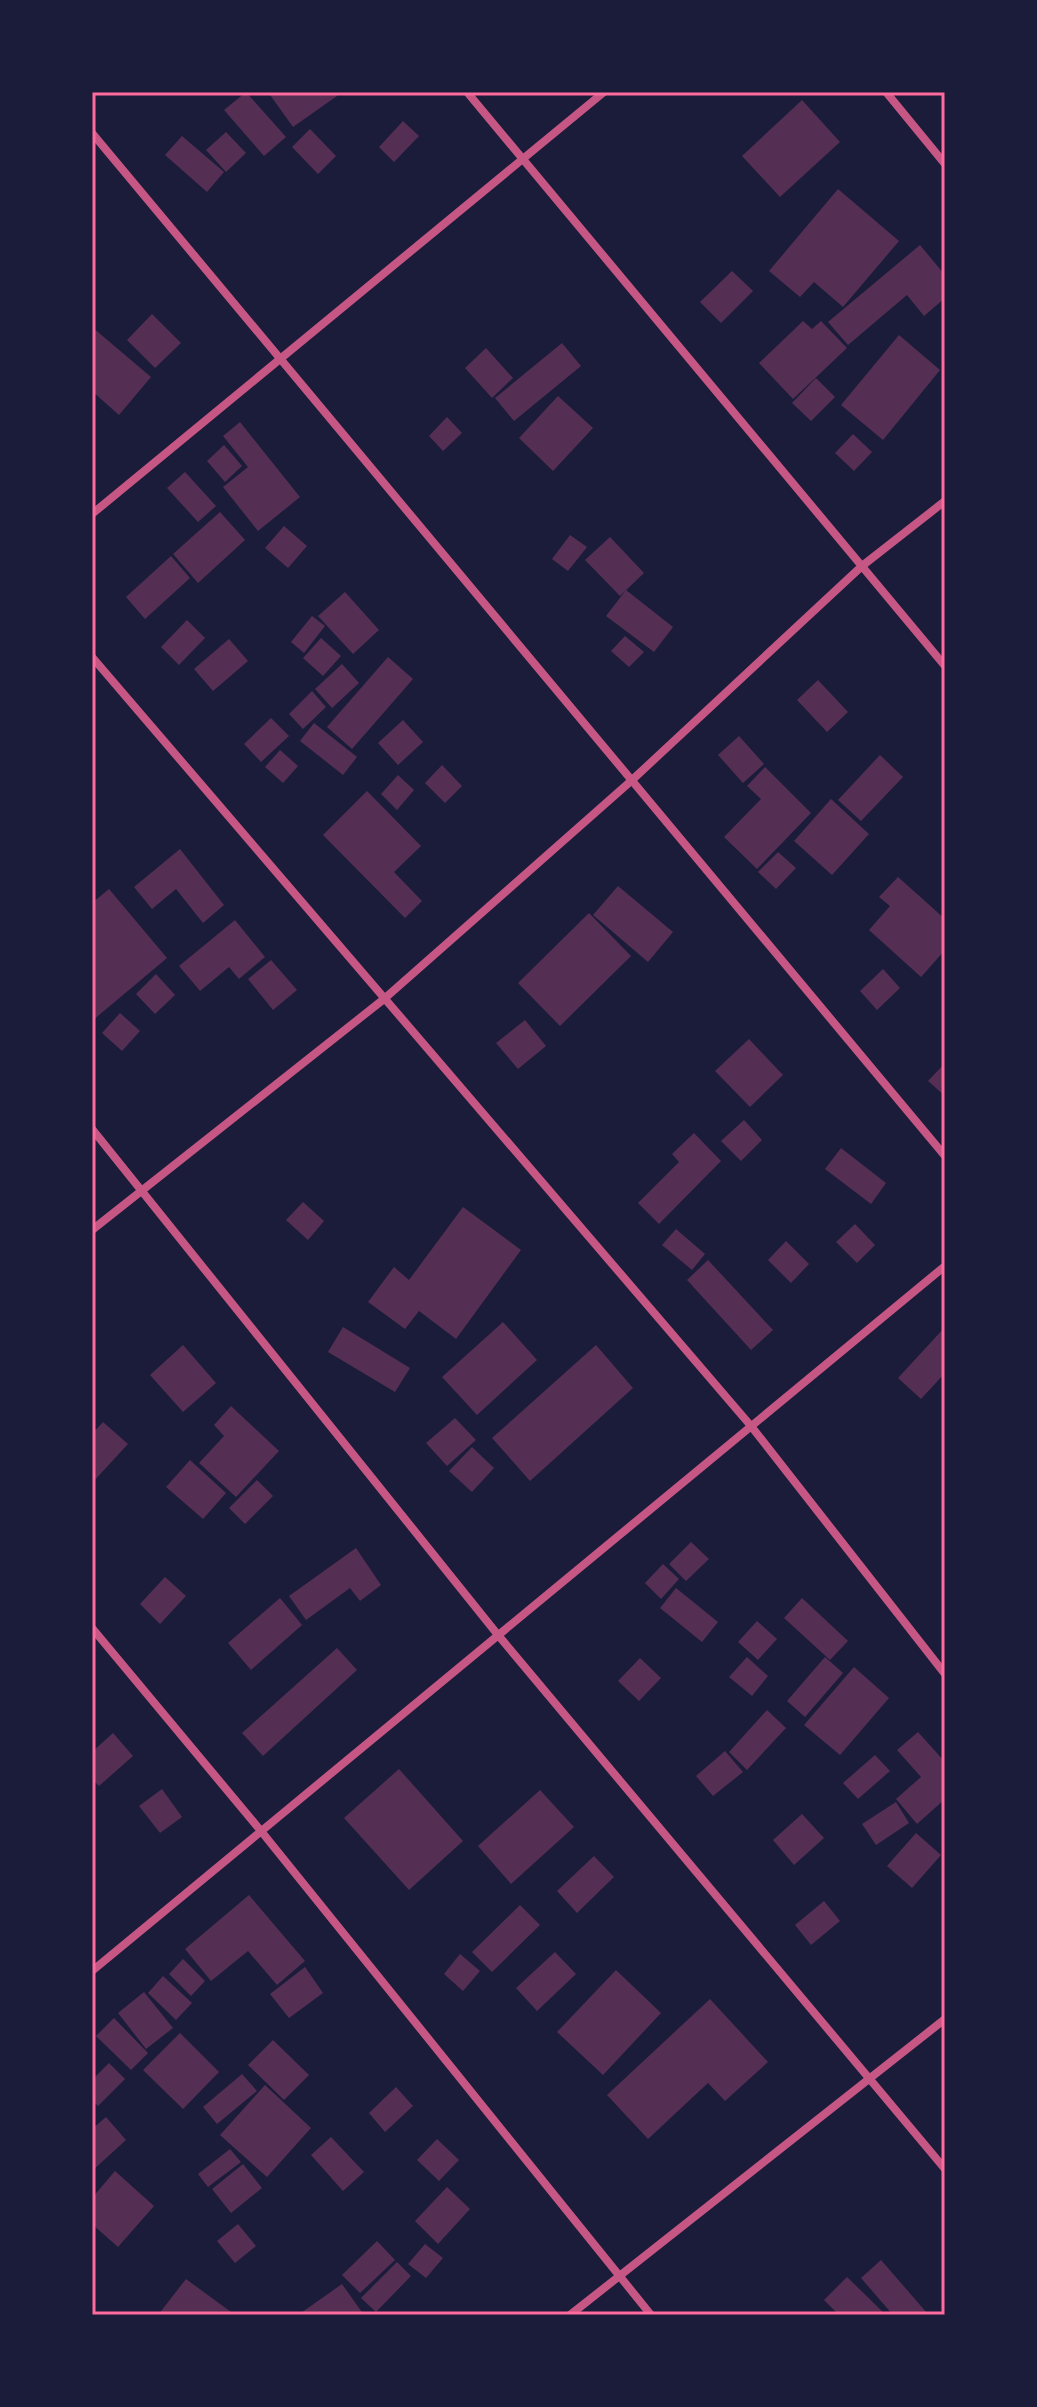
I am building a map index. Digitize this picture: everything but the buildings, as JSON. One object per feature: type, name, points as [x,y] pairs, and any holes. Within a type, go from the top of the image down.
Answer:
[{"type":"street","points":[[467,92],[945,666]]},
{"type":"street","points":[[92,514],[604,92]]},
{"type":"street","points":[[886,92],[945,164]]},
{"type":"street","points":[[92,133],[945,1156]]},
{"type":"street","points":[[92,1230],[384,999],[631,781],[862,566],[945,501]]},
{"type":"street","points":[[92,657],[751,1426],[945,1674]]},
{"type":"street","points":[[92,1129],[498,1635],[945,2169]]},
{"type":"street","points":[[92,1971],[945,1266]]},
{"type":"street","points":[[92,1628],[261,1831],[651,2315]]},
{"type":"street","points":[[570,2315],[945,2019]]}]
